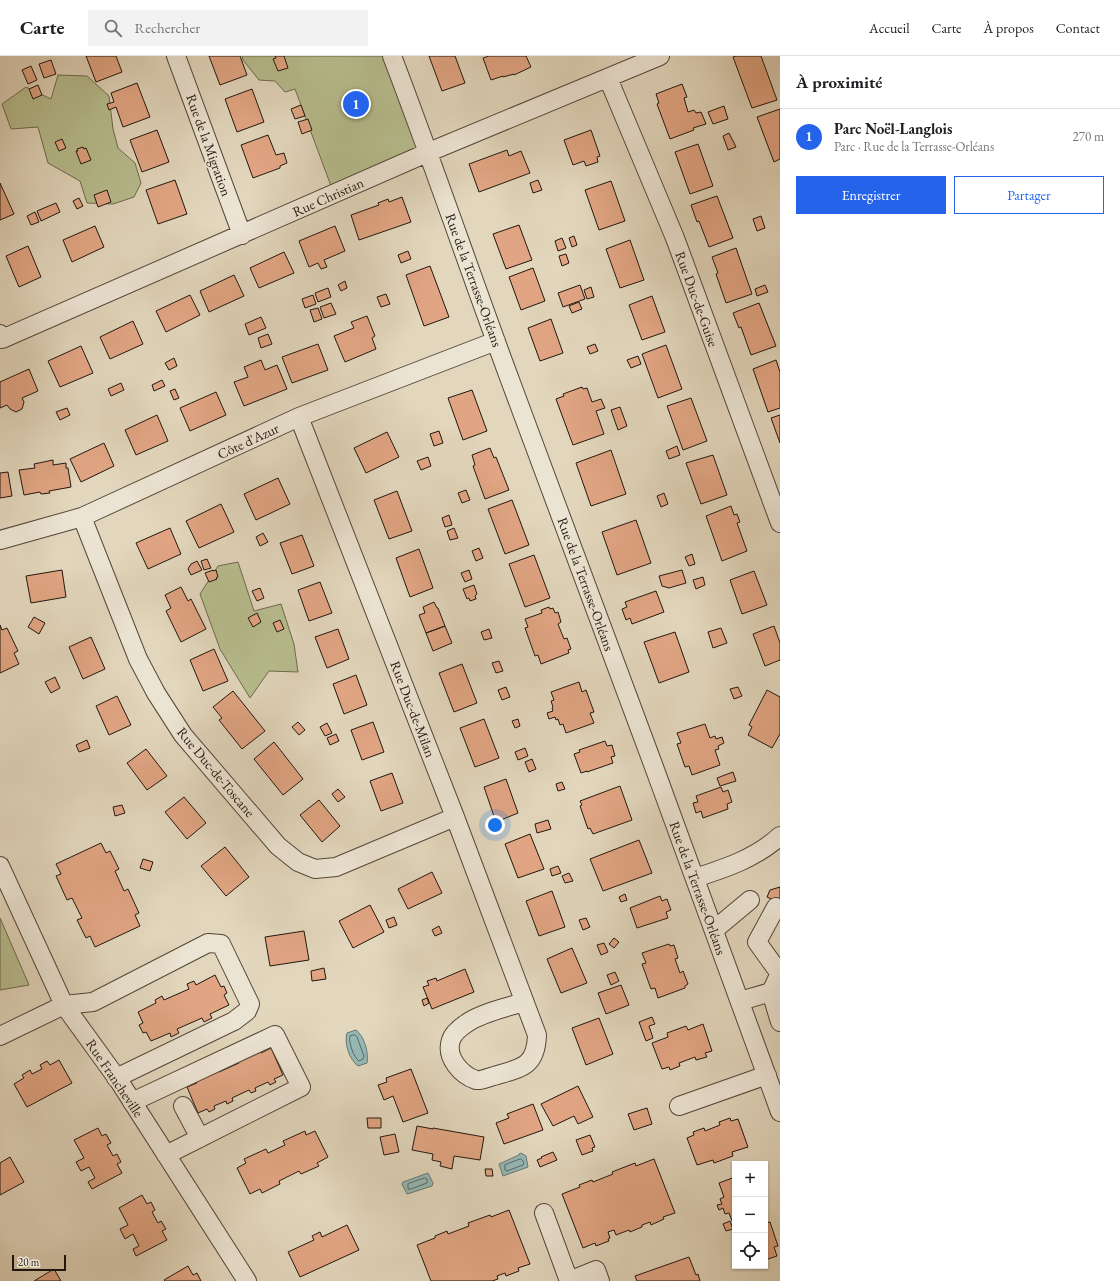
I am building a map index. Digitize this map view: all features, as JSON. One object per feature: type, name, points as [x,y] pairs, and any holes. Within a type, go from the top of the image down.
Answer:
[{"type":"street","name":"Rue de la Migration","points":[[176,56],[242,235]]},
{"type":"street","name":"Rue de la Terrasse-Orléans","points":[[392,56],[429,152],[496,341],[780,1112]]},
{"type":"street","name":"Rue Christian","points":[[0,334],[2,339],[429,152],[660,56]]},
{"type":"street","name":"Rue Duc-de-Guise","points":[[608,78],[675,238],[780,523]]},
{"type":"street","name":"Côte d'Azur","points":[[0,540],[82,516],[299,417],[496,341]]},
{"type":"street","name":"Rue Duc-de-Milan","points":[[299,417],[455,816],[537,1035],[537,1047],[532,1058],[519,1069],[478,1080],[464,1074],[455,1064],[450,1054],[451,1041],[458,1030],[480,1016],[524,1002]]},
{"type":"street","name":"Rue Duc-de-Toscane","points":[[82,516],[138,659],[156,693],[183,735],[278,846],[298,862],[315,869],[336,867],[455,816]]},
{"type":"street","points":[[695,878],[734,865],[770,845],[780,836]]},
{"type":"street","name":"Rue Francheville","points":[[0,866],[64,1005],[132,1102],[247,1281]]},
{"type":"street","points":[[714,930],[750,900]]},
{"type":"street","points":[[776,906],[757,942],[780,973],[771,992],[780,1022]]},
{"type":"street","points":[[0,1036],[64,1005],[93,1002],[208,943],[221,944],[250,1004],[247,1012],[234,1021],[116,1078]]},
{"type":"street","points":[[740,1001],[771,992]]},
{"type":"street","points":[[132,1102],[275,1035],[301,1087],[166,1155]]},
{"type":"street","points":[[679,1106],[767,1074]]},
{"type":"street","points":[[183,1106],[200,1138]]},
{"type":"street","points":[[544,1213],[569,1281],[598,1275]]},
{"type":"green space","points":[[242,56],[392,56],[429,152],[334,194],[295,89],[285,92],[275,81],[259,80],[243,60]]},
{"type":"green space","points":[[58,75],[87,76],[109,96],[113,129],[118,148],[135,163],[141,183],[134,197],[113,204],[87,203],[80,181],[48,163],[38,127],[11,129],[2,104],[26,87],[51,99]]},
{"type":"green space","points":[[238,562],[254,611],[281,604],[294,644],[298,672],[269,671],[250,698],[220,649],[200,594],[218,566]]},
{"type":"green space","points":[[0,918],[29,985],[0,990]]},
{"type":"water","points":[[356,1030],[364,1040],[367,1054],[367,1063],[358,1066],[350,1055],[346,1041],[347,1033]]},
{"type":"water","points":[[521,1153],[526,1156],[528,1167],[503,1176],[499,1164]]},
{"type":"water","points":[[428,1173],[433,1183],[432,1186],[407,1194],[402,1184],[403,1182]]},
{"type":"building","points":[[86,56],[116,56],[122,72],[96,82]]},
{"type":"building","points":[[209,56],[240,56],[247,75],[220,85]]},
{"type":"building","points":[[275,56],[284,56],[288,68],[278,71],[273,59],[276,58]]},
{"type":"building","points":[[429,56],[455,56],[465,83],[442,91]]},
{"type":"building","points":[[489,56],[526,56],[531,67],[514,75],[503,76],[491,80],[483,58]]},
{"type":"building","points":[[761,56],[777,100],[752,108],[733,57]]},
{"type":"building","points":[[51,60],[56,74],[44,78],[39,64]]},
{"type":"building","points":[[31,66],[37,80],[28,84],[22,70]]},
{"type":"building","points":[[137,83],[150,117],[123,127],[116,107],[109,110],[107,104],[114,102],[111,93]]},
{"type":"building","points":[[682,84],[687,97],[684,98],[688,112],[694,110],[696,113],[701,112],[706,124],[693,128],[694,130],[670,139],[657,104],[659,103],[656,94]]},
{"type":"building","points":[[38,85],[42,95],[33,99],[29,89]]},
{"type":"building","points":[[252,89],[264,122],[237,132],[225,99]]},
{"type":"building","points":[[301,105],[305,116],[295,119],[291,109]]},
{"type":"building","points":[[724,106],[728,119],[713,124],[708,112]]},
{"type":"building","points":[[780,109],[780,159],[774,162],[757,117]]},
{"type":"building","points":[[308,119],[312,130],[302,134],[298,122]]},
{"type":"building","points":[[157,130],[169,162],[142,172],[130,140]]},
{"type":"building","points":[[591,130],[600,156],[597,157],[598,162],[586,166],[584,161],[573,165],[564,140]]},
{"type":"building","points":[[729,133],[736,147],[728,150],[723,136]]},
{"type":"building","points":[[268,135],[276,155],[284,153],[287,163],[280,166],[280,168],[253,178],[241,145]]},
{"type":"building","points":[[62,139],[66,148],[59,151],[55,142]]},
{"type":"building","points":[[698,144],[713,186],[690,194],[675,152]]},
{"type":"building","points":[[83,147],[84,149],[86,148],[91,160],[81,164],[76,151],[78,151],[77,149]]},
{"type":"building","points":[[507,150],[509,156],[521,151],[530,173],[479,192],[469,164]]},
{"type":"building","points":[[175,180],[187,214],[158,224],[146,190]]},
{"type":"building","points":[[538,180],[542,190],[533,193],[530,183]]},
{"type":"building","points":[[611,181],[625,221],[599,230],[585,190]]},
{"type":"building","points":[[0,183],[14,214],[0,220]]},
{"type":"building","points":[[107,190],[111,202],[98,207],[94,195]]},
{"type":"building","points":[[717,196],[733,238],[709,247],[691,205]]},
{"type":"building","points":[[402,197],[411,222],[359,240],[351,215],[379,205],[378,203],[388,199],[389,202]]},
{"type":"building","points":[[79,198],[83,206],[77,209],[73,201]]},
{"type":"building","points":[[56,203],[60,212],[41,221],[37,211]]},
{"type":"building","points":[[35,212],[39,222],[31,225],[27,216]]},
{"type":"building","points":[[761,216],[765,228],[757,231],[753,219]]},
{"type":"building","points":[[519,225],[532,260],[506,269],[493,234]]},
{"type":"building","points":[[95,226],[104,247],[72,262],[63,240]]},
{"type":"building","points":[[335,226],[345,251],[324,260],[327,267],[321,269],[318,263],[309,267],[299,241]]},
{"type":"building","points":[[574,236],[577,245],[572,247],[569,238]]},
{"type":"building","points":[[562,238],[566,248],[558,251],[555,241]]},
{"type":"building","points":[[630,240],[644,280],[620,288],[606,249]]},
{"type":"building","points":[[28,246],[41,277],[19,287],[6,256]]},
{"type":"building","points":[[736,248],[752,294],[726,303],[712,257]]},
{"type":"building","points":[[408,251],[411,259],[401,263],[398,255]]},
{"type":"building","points":[[284,252],[294,273],[259,288],[250,268]]},
{"type":"building","points":[[566,254],[569,263],[562,266],[559,256]]},
{"type":"building","points":[[430,266],[449,317],[424,326],[406,275]]},
{"type":"building","points":[[533,268],[545,301],[521,310],[509,277]]},
{"type":"building","points":[[234,275],[244,296],[209,312],[200,291]]},
{"type":"building","points":[[345,281],[347,288],[341,291],[338,285]]},
{"type":"building","points":[[580,285],[585,299],[563,307],[558,293]]},
{"type":"building","points":[[765,285],[768,292],[757,296],[755,289]]},
{"type":"building","points":[[591,287],[594,297],[587,299],[584,290]]},
{"type":"building","points":[[328,288],[331,297],[318,302],[315,293]]},
{"type":"building","points":[[386,294],[390,304],[381,307],[377,297]]},
{"type":"building","points":[[190,295],[200,315],[166,332],[156,311]]},
{"type":"building","points":[[313,295],[316,304],[305,308],[302,299]]},
{"type":"building","points":[[652,296],[665,332],[642,340],[629,305]]},
{"type":"building","points":[[579,302],[582,309],[572,313],[569,306]]},
{"type":"building","points":[[331,303],[336,314],[324,318],[320,307]]},
{"type":"building","points":[[759,303],[776,346],[751,355],[741,327],[739,328],[733,313]]},
{"type":"building","points":[[318,308],[322,319],[314,322],[310,310]]},
{"type":"building","points":[[367,316],[375,336],[372,338],[376,349],[345,362],[334,336],[354,328],[351,322]]},
{"type":"building","points":[[261,317],[266,328],[249,335],[245,324]]},
{"type":"building","points":[[551,319],[563,353],[540,361],[528,328]]},
{"type":"building","points":[[133,321],[143,344],[110,359],[100,337]]},
{"type":"building","points":[[268,334],[272,344],[261,348],[258,338]]},
{"type":"building","points":[[318,344],[328,370],[292,383],[282,357]]},
{"type":"building","points":[[595,344],[598,351],[590,354],[587,347]]},
{"type":"building","points":[[666,345],[682,389],[658,398],[642,354]]},
{"type":"building","points":[[81,346],[93,373],[60,387],[48,361]]},
{"type":"building","points":[[638,356],[641,364],[631,368],[627,360]]},
{"type":"building","points":[[174,358],[177,366],[169,370],[165,363]]},
{"type":"building","points":[[261,360],[265,370],[277,365],[287,389],[244,406],[234,382],[248,377],[244,367]]},
{"type":"building","points":[[776,360],[780,372],[780,408],[768,412],[753,369]]},
{"type":"building","points":[[29,369],[38,391],[22,398],[24,402],[22,409],[16,412],[10,409],[7,405],[0,408],[0,382]]},
{"type":"building","points":[[162,380],[165,386],[154,391],[152,385]]},
{"type":"building","points":[[121,383],[124,390],[111,396],[108,389]]},
{"type":"building","points":[[582,387],[583,389],[587,388],[592,402],[601,399],[605,408],[596,411],[604,434],[573,445],[556,399],[564,396],[563,394]]},
{"type":"building","points":[[175,389],[179,398],[174,400],[170,391]]},
{"type":"building","points":[[472,390],[487,431],[463,440],[448,398]]},
{"type":"building","points":[[216,392],[226,415],[190,431],[180,408]]},
{"type":"building","points":[[691,398],[707,441],[683,450],[667,406]]},
{"type":"building","points":[[620,407],[627,426],[618,430],[611,410]]},
{"type":"building","points":[[67,408],[70,415],[60,420],[56,412]]},
{"type":"building","points":[[157,415],[168,441],[136,455],[125,430]]},
{"type":"building","points":[[780,415],[780,443],[771,418]]},
{"type":"building","points":[[439,431],[443,443],[434,446],[430,434]]},
{"type":"building","points":[[387,432],[399,457],[366,473],[354,448]]},
{"type":"building","points":[[104,443],[114,466],[81,482],[70,459]]},
{"type":"building","points":[[677,446],[680,455],[669,459],[666,451]]},
{"type":"building","points":[[490,448],[494,458],[496,457],[509,490],[485,499],[473,466],[475,465],[472,455]]},
{"type":"building","points":[[611,450],[626,494],[591,506],[576,463]]},
{"type":"building","points":[[713,455],[727,495],[701,504],[686,463]]},
{"type":"building","points":[[428,457],[431,466],[421,470],[417,461]]},
{"type":"building","points":[[53,460],[53,465],[66,463],[71,487],[49,491],[50,493],[41,494],[40,492],[24,495],[19,470],[35,468],[34,464]]},
{"type":"building","points":[[8,472],[12,496],[0,498],[0,473]]},
{"type":"building","points":[[278,478],[290,504],[256,520],[244,494]]},
{"type":"building","points":[[466,490],[470,500],[462,503],[458,493]]},
{"type":"building","points":[[397,491],[412,531],[389,539],[374,500]]},
{"type":"building","points":[[664,493],[668,504],[661,507],[657,496]]},
{"type":"building","points":[[512,500],[529,545],[505,554],[488,509]]},
{"type":"building","points":[[221,504],[234,532],[199,548],[186,521]]},
{"type":"building","points":[[731,506],[734,515],[737,514],[740,522],[737,523],[747,551],[722,561],[706,516]]},
{"type":"building","points":[[449,515],[452,525],[445,527],[442,518]]},
{"type":"building","points":[[636,520],[651,563],[617,575],[602,532]]},
{"type":"building","points":[[170,528],[181,554],[148,569],[136,543]]},
{"type":"building","points":[[454,528],[458,538],[450,540],[447,531]]},
{"type":"building","points":[[263,533],[268,542],[260,546],[256,537]]},
{"type":"building","points":[[302,535],[314,566],[292,574],[280,543]]},
{"type":"building","points":[[479,548],[483,558],[476,561],[472,551]]},
{"type":"building","points":[[419,549],[433,588],[410,597],[396,558]]},
{"type":"building","points":[[692,554],[695,564],[689,566],[685,557]]},
{"type":"building","points":[[534,555],[550,598],[525,607],[509,564]]},
{"type":"building","points":[[207,559],[211,568],[204,570],[201,561]]},
{"type":"building","points":[[197,561],[202,570],[191,575],[188,569],[191,564]]},
{"type":"building","points":[[62,570],[66,597],[31,603],[26,576]]},
{"type":"building","points":[[216,570],[218,577],[216,578],[217,579],[209,582],[205,573]]},
{"type":"building","points":[[469,570],[472,579],[465,582],[461,573]]},
{"type":"building","points":[[682,570],[686,583],[669,588],[662,586],[659,576]]},
{"type":"building","points":[[754,571],[767,605],[742,614],[730,580]]},
{"type":"building","points":[[703,577],[705,585],[696,589],[693,580]]},
{"type":"building","points":[[320,582],[332,613],[309,621],[298,590]]},
{"type":"building","points":[[474,585],[477,594],[475,596],[476,599],[470,601],[469,598],[467,599],[463,589]]},
{"type":"building","points":[[181,587],[188,601],[191,599],[206,629],[181,642],[166,611],[171,608],[165,595]]},
{"type":"building","points":[[260,588],[264,598],[257,601],[252,591]]},
{"type":"building","points":[[656,591],[664,612],[632,624],[630,618],[626,620],[622,609],[627,607],[625,602]]},
{"type":"building","points":[[434,602],[445,626],[426,633],[419,615],[425,613],[423,607]]},
{"type":"building","points":[[549,607],[550,609],[553,608],[555,613],[558,612],[561,622],[558,624],[564,639],[567,638],[571,649],[568,650],[569,653],[541,664],[538,655],[535,656],[525,628],[528,627],[525,619],[542,613],[541,610]]},
{"type":"building","points":[[257,613],[261,622],[253,627],[248,618]]},
{"type":"building","points":[[34,617],[45,623],[39,634],[28,627]]},
{"type":"building","points":[[280,620],[284,629],[277,632],[273,623]]},
{"type":"building","points":[[0,625],[2,630],[7,628],[18,651],[14,653],[19,664],[0,673]]},
{"type":"building","points":[[445,626],[452,643],[433,651],[426,633]]},
{"type":"building","points":[[774,626],[780,643],[780,660],[765,666],[753,634]]},
{"type":"building","points":[[721,628],[727,643],[713,648],[708,632]]},
{"type":"building","points":[[338,629],[349,659],[327,668],[315,637]]},
{"type":"building","points":[[489,629],[492,638],[484,640],[481,632]]},
{"type":"building","points":[[675,632],[689,672],[659,683],[644,642]]},
{"type":"building","points":[[91,637],[105,669],[83,679],[69,647]]},
{"type":"building","points":[[214,649],[228,681],[203,691],[190,660]]},
{"type":"building","points":[[499,661],[503,671],[496,673],[492,663]]},
{"type":"building","points":[[462,664],[477,703],[454,712],[439,673]]},
{"type":"building","points":[[356,675],[367,705],[344,714],[333,684]]},
{"type":"building","points":[[55,677],[60,688],[51,693],[45,682]]},
{"type":"building","points":[[579,682],[582,692],[586,690],[594,712],[590,713],[594,723],[566,733],[563,724],[560,725],[558,719],[556,720],[555,717],[549,719],[547,713],[553,711],[551,701],[554,700],[551,692]]},
{"type":"building","points":[[506,687],[510,697],[502,700],[498,690]]},
{"type":"building","points":[[738,687],[742,696],[734,699],[730,689]]},
{"type":"building","points":[[767,690],[780,697],[780,734],[772,748],[748,735],[752,727],[749,725]]},
{"type":"building","points":[[233,691],[265,731],[242,749],[219,720],[222,718],[213,707]]},
{"type":"building","points":[[117,696],[131,725],[109,735],[96,706]]},
{"type":"building","points":[[484,719],[499,758],[475,767],[460,728]]},
{"type":"building","points":[[518,719],[520,726],[515,728],[512,721]]},
{"type":"building","points":[[298,722],[305,730],[299,735],[292,727]]},
{"type":"building","points":[[373,722],[384,752],[362,760],[351,730]]},
{"type":"building","points":[[327,723],[332,733],[325,736],[320,727]]},
{"type":"building","points":[[705,724],[710,738],[715,736],[716,739],[722,737],[724,743],[718,746],[719,749],[715,750],[720,765],[692,775],[689,766],[685,767],[677,744],[681,743],[677,733]]},
{"type":"building","points":[[336,734],[339,741],[330,745],[327,738]]},
{"type":"building","points":[[87,740],[90,748],[79,752],[76,745]]},
{"type":"building","points":[[605,741],[607,746],[612,745],[615,756],[611,757],[613,763],[581,773],[574,754],[580,752],[579,750]]},
{"type":"building","points":[[274,742],[303,779],[283,795],[254,759]]},
{"type":"building","points":[[525,748],[528,756],[518,760],[515,752]]},
{"type":"building","points":[[146,749],[167,776],[147,790],[127,763]]},
{"type":"building","points":[[532,759],[536,769],[529,772],[525,762]]},
{"type":"building","points":[[733,772],[736,781],[720,786],[717,778]]},
{"type":"building","points":[[392,773],[403,803],[381,811],[370,781]]},
{"type":"building","points":[[506,779],[518,813],[496,822],[484,787]]},
{"type":"building","points":[[562,782],[565,789],[558,791],[556,784]]},
{"type":"building","points":[[620,786],[632,820],[593,834],[590,828],[588,829],[580,806],[582,805],[580,801]]},
{"type":"building","points":[[721,787],[723,792],[728,790],[732,802],[727,804],[728,809],[703,818],[701,811],[696,813],[693,803],[698,802],[696,796]]},
{"type":"building","points":[[338,789],[345,797],[338,802],[332,794]]},
{"type":"building","points":[[184,797],[206,823],[187,839],[165,812]]},
{"type":"building","points":[[319,800],[340,826],[322,842],[300,815]]},
{"type":"building","points":[[122,805],[125,813],[115,816],[113,807]]},
{"type":"building","points":[[548,820],[551,829],[537,833],[535,824]]},
{"type":"building","points":[[530,834],[544,869],[518,878],[505,844]]},
{"type":"building","points":[[639,840],[652,873],[603,891],[590,859]]},
{"type":"building","points":[[101,843],[106,853],[110,851],[119,869],[115,871],[124,891],[128,889],[139,913],[135,915],[140,926],[95,947],[90,936],[86,938],[77,920],[82,918],[72,898],[67,900],[56,876],[61,874],[56,864]]},
{"type":"building","points":[[225,847],[249,877],[226,896],[201,866]]},
{"type":"building","points":[[143,859],[153,862],[150,871],[140,868]]},
{"type":"building","points":[[558,866],[561,873],[552,876],[550,869]]},
{"type":"building","points":[[432,872],[442,893],[408,909],[398,889]]},
{"type":"building","points":[[569,873],[573,881],[565,883],[562,876]]},
{"type":"building","points":[[780,887],[780,903],[767,897],[770,890]]},
{"type":"building","points":[[552,891],[565,927],[539,936],[526,901]]},
{"type":"building","points":[[625,894],[627,900],[621,902],[619,897]]},
{"type":"building","points":[[660,896],[662,901],[667,899],[671,910],[666,912],[668,918],[637,928],[630,908]]},
{"type":"building","points":[[370,905],[384,932],[353,948],[339,921]]},
{"type":"building","points":[[394,917],[397,925],[389,928],[386,920]]},
{"type":"building","points":[[586,918],[590,927],[583,930],[579,920]]},
{"type":"building","points":[[439,926],[442,933],[435,936],[432,930]]},
{"type":"building","points":[[304,931],[309,960],[270,966],[265,937]]},
{"type":"building","points":[[614,938],[619,942],[614,948],[609,944]]},
{"type":"building","points":[[604,943],[608,952],[601,955],[597,945]]},
{"type":"building","points":[[669,944],[670,946],[674,945],[678,958],[675,959],[680,973],[683,971],[688,984],[685,988],[658,998],[655,988],[651,989],[642,964],[646,963],[642,953]]},
{"type":"building","points":[[572,948],[587,983],[561,993],[547,959]]},
{"type":"building","points":[[324,968],[326,979],[312,981],[311,971]]},
{"type":"building","points":[[465,969],[474,992],[432,1009],[423,987],[429,985],[427,981],[436,978],[437,981]]},
{"type":"building","points":[[615,972],[619,981],[611,985],[607,975]]},
{"type":"building","points":[[215,975],[221,987],[224,986],[227,993],[224,995],[229,1005],[210,1014],[212,1018],[204,1022],[202,1018],[177,1029],[179,1033],[171,1037],[170,1033],[151,1041],[146,1032],[143,1033],[139,1025],[143,1023],[138,1012],[156,1003],[155,1000],[162,996],[164,1000],[189,989],[187,984],[194,981],[196,985]]},
{"type":"building","points":[[621,985],[629,1005],[606,1014],[598,993]]},
{"type":"building","points":[[427,998],[429,1003],[424,1006],[422,1000]]},
{"type":"building","points":[[652,1017],[655,1024],[649,1026],[653,1038],[646,1041],[639,1022]]},
{"type":"building","points":[[599,1018],[613,1054],[586,1065],[572,1028]]},
{"type":"building","points":[[703,1024],[712,1051],[705,1053],[707,1057],[696,1060],[695,1057],[679,1063],[680,1066],[670,1070],[669,1067],[662,1069],[652,1043],[668,1037],[667,1033],[686,1026],[688,1030]]},
{"type":"building","points":[[271,1048],[283,1075],[274,1079],[276,1082],[270,1085],[268,1082],[255,1088],[256,1091],[251,1093],[249,1090],[232,1098],[233,1101],[227,1104],[226,1101],[214,1106],[215,1109],[209,1112],[207,1109],[198,1113],[187,1087],[197,1083],[195,1079],[217,1069],[219,1072],[239,1063],[237,1060],[259,1050],[261,1053]]},
{"type":"building","points":[[59,1060],[72,1083],[27,1107],[14,1084],[24,1078],[22,1075],[30,1070],[32,1074],[42,1069],[40,1065],[47,1061],[50,1065]]},
{"type":"building","points":[[411,1069],[428,1113],[403,1122],[393,1096],[384,1100],[378,1085],[387,1082],[386,1078]]},
{"type":"building","points":[[578,1086],[593,1117],[578,1124],[574,1116],[553,1126],[541,1104]]},
{"type":"building","points":[[533,1104],[543,1130],[504,1144],[496,1123],[509,1118],[507,1114]]},
{"type":"building","points":[[647,1108],[652,1124],[634,1130],[628,1114]]},
{"type":"building","points":[[367,1118],[381,1118],[381,1128],[368,1128]]},
{"type":"building","points":[[730,1118],[731,1121],[738,1119],[748,1147],[732,1152],[733,1156],[714,1163],[713,1160],[697,1165],[687,1138],[694,1135],[693,1132],[704,1128],[705,1131],[720,1125],[719,1122]]},
{"type":"building","points":[[417,1126],[484,1137],[480,1160],[454,1156],[452,1169],[440,1166],[441,1162],[432,1160],[433,1154],[412,1150]]},
{"type":"building","points":[[98,1128],[102,1136],[106,1134],[111,1143],[107,1145],[113,1156],[117,1154],[121,1162],[117,1164],[122,1173],[92,1189],[88,1182],[95,1178],[89,1167],[81,1171],[76,1162],[84,1158],[74,1140]]},
{"type":"building","points":[[305,1131],[306,1135],[315,1131],[328,1157],[317,1163],[319,1166],[301,1174],[299,1171],[279,1181],[280,1184],[262,1193],[260,1189],[250,1194],[237,1168],[246,1163],[244,1159],[266,1149],[268,1153],[285,1145],[283,1141]]},
{"type":"building","points":[[395,1134],[399,1152],[384,1155],[380,1137]]},
{"type":"building","points":[[590,1135],[595,1147],[592,1148],[593,1151],[582,1155],[576,1140]]},
{"type":"building","points":[[553,1152],[557,1160],[540,1167],[537,1160]]},
{"type":"building","points":[[10,1157],[24,1182],[0,1195],[0,1163]]},
{"type":"building","points":[[654,1159],[675,1213],[663,1217],[664,1219],[651,1225],[650,1222],[642,1225],[642,1227],[630,1232],[629,1230],[616,1235],[614,1230],[608,1232],[610,1238],[608,1239],[609,1241],[596,1246],[595,1243],[583,1248],[562,1194],[580,1187],[579,1185],[592,1180],[593,1182],[613,1174],[612,1172],[635,1163],[636,1166]]},
{"type":"building","points":[[485,1169],[492,1169],[493,1176],[486,1176]]},
{"type":"building","points":[[732,1178],[732,1220],[729,1213],[725,1214],[723,1208],[719,1210],[717,1205],[722,1204],[720,1199],[724,1197],[719,1183]]},
{"type":"building","points":[[142,1195],[147,1204],[151,1202],[155,1210],[152,1212],[158,1223],[161,1221],[166,1229],[162,1231],[167,1240],[136,1256],[133,1249],[139,1246],[133,1234],[125,1239],[120,1229],[128,1225],[119,1208]]},
{"type":"building","points":[[509,1210],[530,1264],[518,1268],[519,1271],[506,1276],[505,1273],[497,1276],[498,1279],[492,1281],[431,1281],[417,1245],[435,1238],[435,1236],[447,1231],[448,1234],[469,1226],[468,1223],[490,1215],[491,1217]]},
{"type":"building","points":[[730,1221],[732,1229],[726,1231],[723,1224]]},
{"type":"building","points":[[768,1222],[770,1222],[778,1246],[774,1247],[777,1256],[768,1259]]},
{"type":"building","points":[[347,1225],[359,1250],[300,1277],[288,1252],[314,1240],[312,1236],[320,1232],[322,1237]]},
{"type":"building","points":[[689,1257],[700,1281],[637,1281],[635,1276]]},
{"type":"building","points":[[188,1266],[193,1275],[197,1273],[201,1281],[164,1280]]},
{"type":"building","points":[[54,1269],[61,1281],[34,1281]]},
{"type":"place","name":"Parc Noël-Langlois","points":[[356,104]]}]
